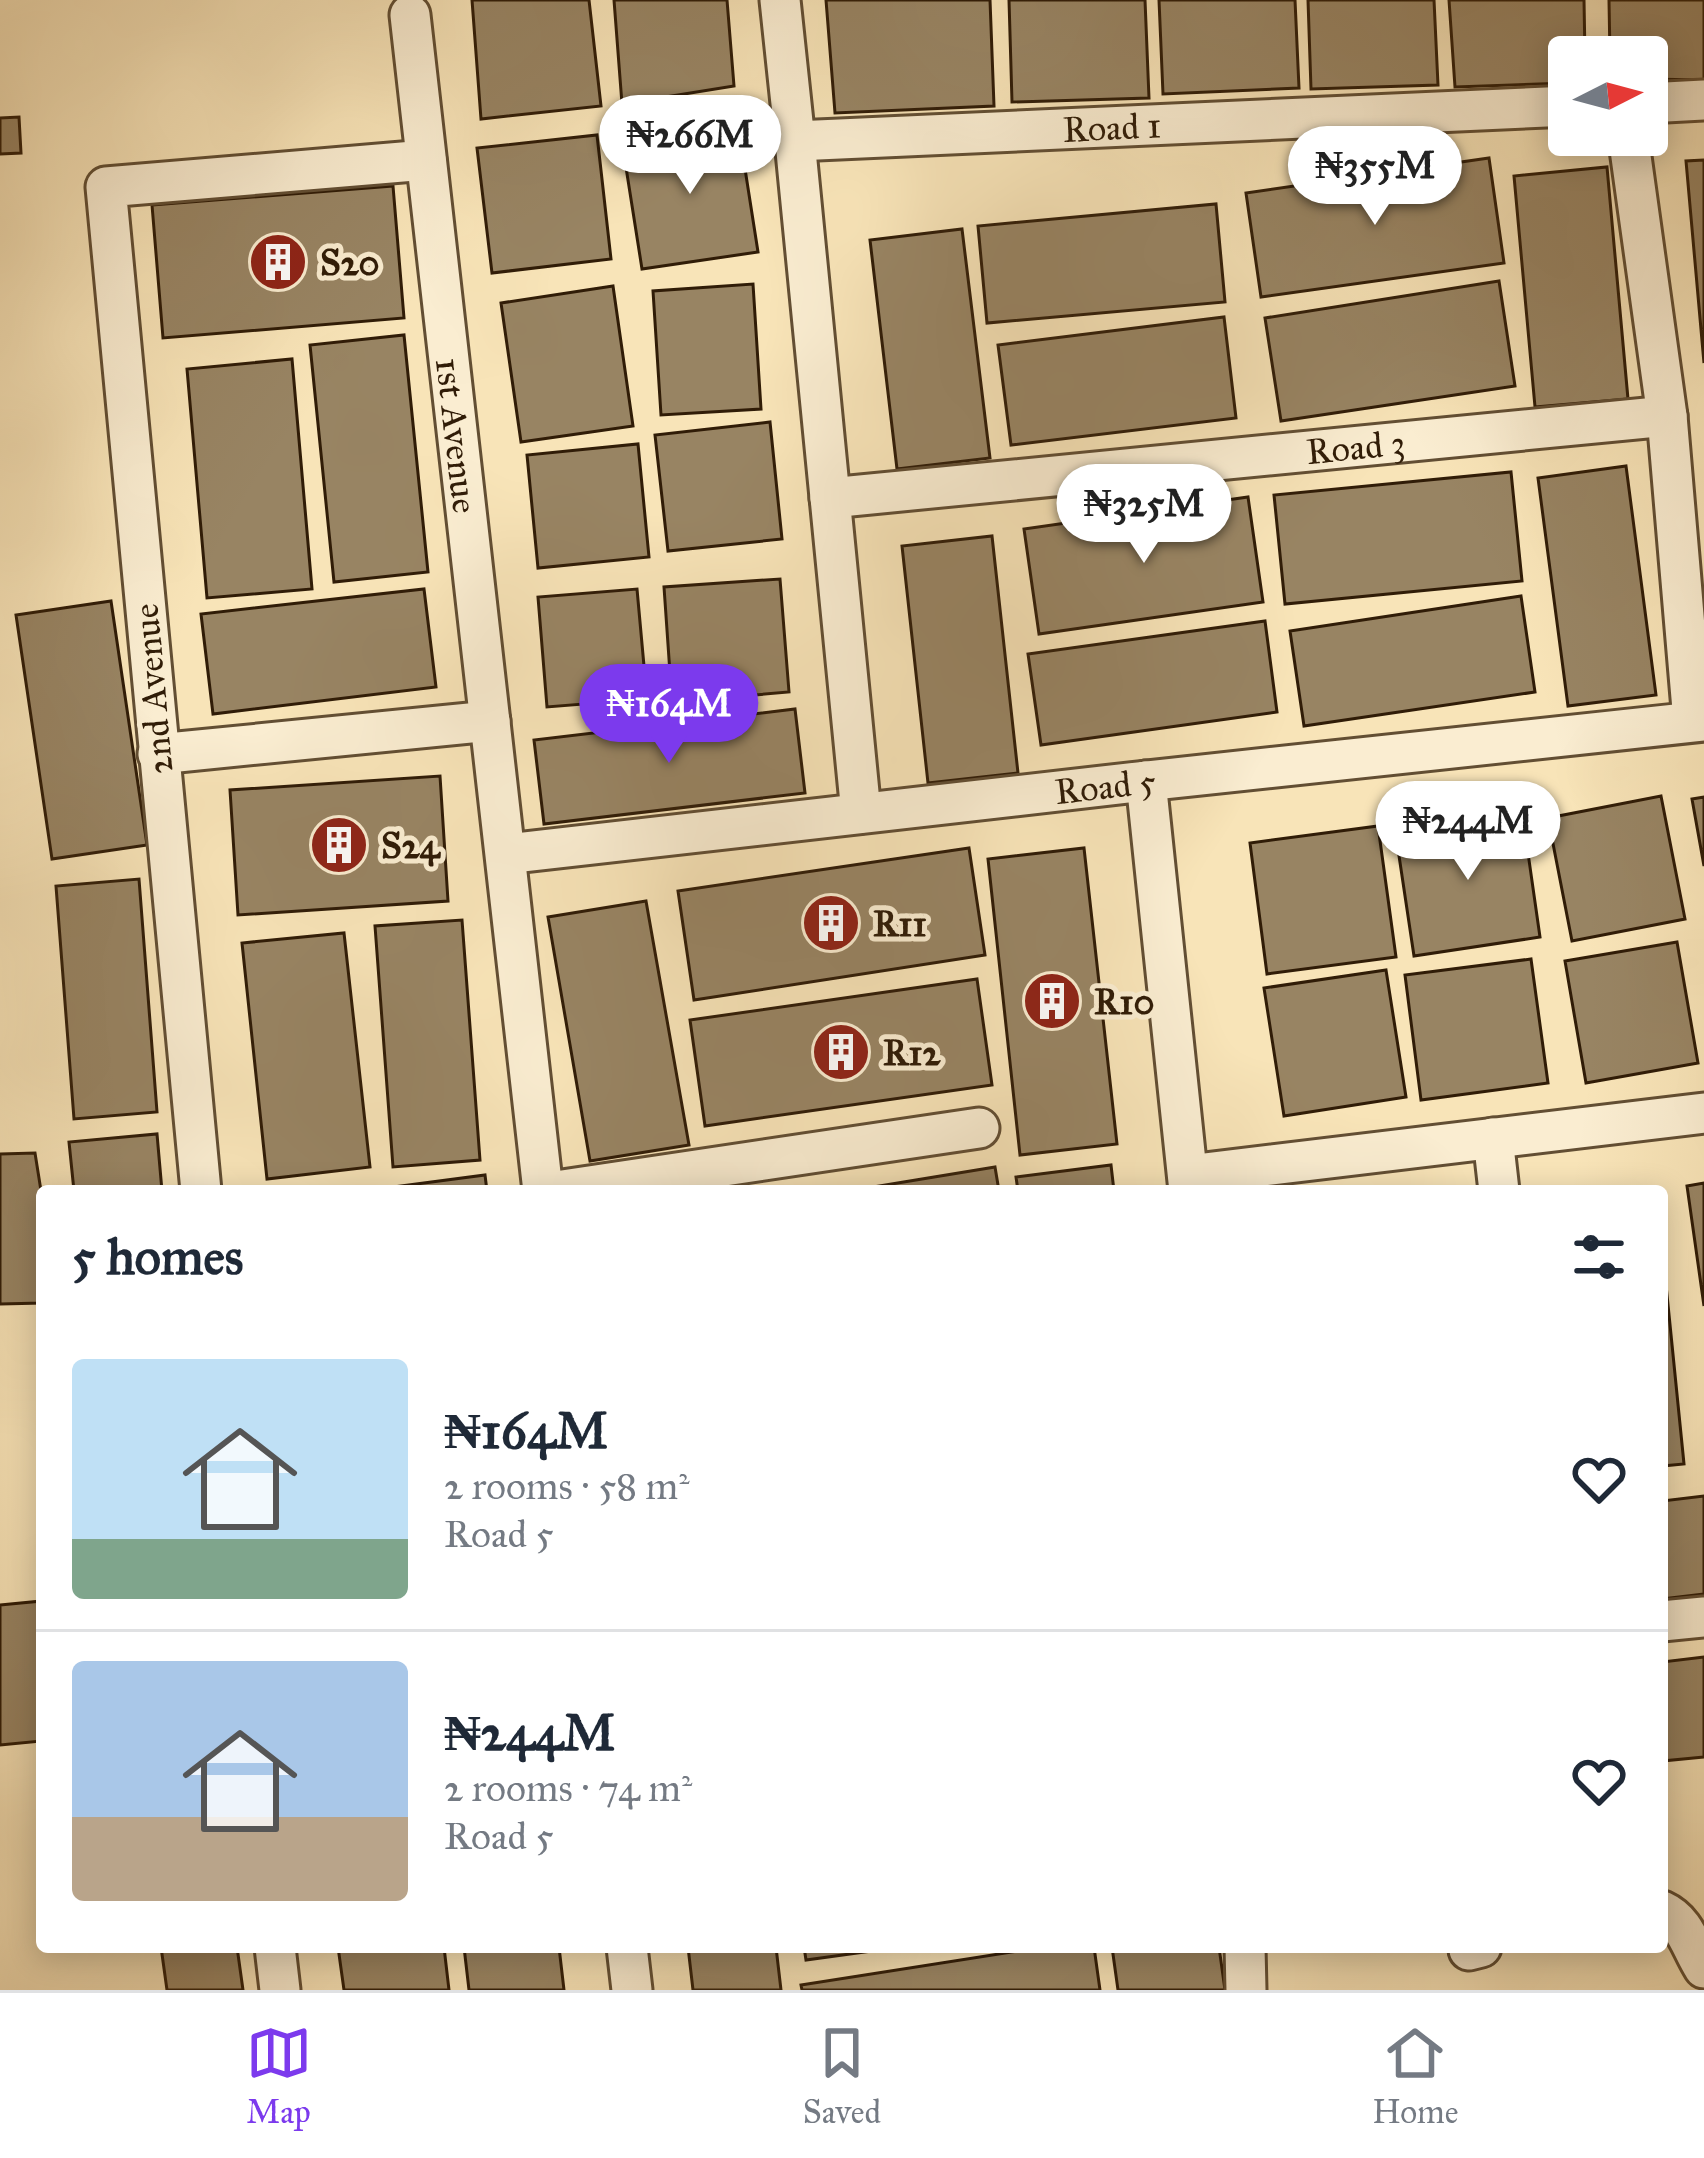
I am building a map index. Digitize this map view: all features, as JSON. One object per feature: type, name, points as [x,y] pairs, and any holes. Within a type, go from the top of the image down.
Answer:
[{"type":"street","points":[[780,0],[861,813]]},
{"type":"street","name":"1st Avenue","points":[[410,15],[506,854]]},
{"type":"street","points":[[1668,102],[1704,100]]},
{"type":"street","name":"Road 1","points":[[795,141],[1548,107]]},
{"type":"street","points":[[1631,156],[1667,416],[1698,721]]},
{"type":"street","name":"2nd Avenue","points":[[200,1185],[106,187],[426,160]]},
{"type":"street","name":"Road 3","points":[[830,498],[1667,416]]},
{"type":"street","name":"Road 5","points":[[506,854],[1698,721]]},
{"type":"street","points":[[158,754],[490,722]]},
{"type":"street","points":[[1146,781],[1189,1183],[1493,1138],[1704,1113]]},
{"type":"street","points":[[506,854],[542,1185]]},
{"type":"street","points":[[596,1185],[979,1128]]},
{"type":"street","points":[[1493,1138],[1497,1185]]},
{"type":"street","points":[[1668,1620],[1704,1617]]},
{"type":"street","points":[[1668,1914],[1684,1928],[1704,1968]]},
{"type":"street","points":[[276,1953],[280,1990]]},
{"type":"street","points":[[628,1953],[632,1990]]},
{"type":"street","points":[[1246,1953],[1246,1990]]},
{"type":"building","points":[[472,0],[589,0],[601,106],[481,119]]},
{"type":"building","points":[[614,0],[727,0],[734,86],[622,104]]},
{"type":"building","points":[[826,0],[990,0],[994,106],[835,113]]},
{"type":"building","points":[[1009,0],[1145,0],[1149,98],[1012,102]]},
{"type":"building","points":[[1159,0],[1295,0],[1299,88],[1163,94]]},
{"type":"building","points":[[1308,0],[1434,0],[1438,85],[1311,89]]},
{"type":"building","points":[[1449,0],[1584,0],[1585,36],[1548,36],[1548,84],[1455,87]]},
{"type":"building","points":[[1609,0],[1704,0],[1704,80],[1668,79],[1668,36],[1610,36]]},
{"type":"building","points":[[19,117],[21,153],[0,154],[0,118]]},
{"type":"building","points":[[738,124],[758,252],[642,269],[622,142]]},
{"type":"building","points":[[597,135],[611,259],[492,273],[477,148]]},
{"type":"building","points":[[1489,158],[1504,263],[1261,297],[1246,193]]},
{"type":"building","points":[[1704,160],[1704,363],[1686,161]]},
{"type":"building","points":[[1607,167],[1628,399],[1535,407],[1514,176]]},
{"type":"building","name":"S20","points":[[393,186],[404,318],[163,338],[152,205]]},
{"type":"building","points":[[1216,204],[1225,302],[987,323],[978,226]]},
{"type":"building","points":[[962,229],[990,458],[897,469],[870,240]]},
{"type":"building","points":[[1499,281],[1515,386],[1281,421],[1265,318]]},
{"type":"building","points":[[753,284],[761,409],[661,415],[653,291]]},
{"type":"building","points":[[613,286],[633,426],[521,442],[501,303]]},
{"type":"building","points":[[1224,317],[1236,418],[1011,445],[998,345]]},
{"type":"building","points":[[404,335],[428,572],[334,582],[310,345]]},
{"type":"building","points":[[292,359],[312,589],[207,598],[187,369]]},
{"type":"building","points":[[770,422],[782,539],[668,551],[655,435]]},
{"type":"building","points":[[638,444],[649,557],[538,568],[527,455]]},
{"type":"building","points":[[1626,466],[1656,695],[1568,706],[1538,478]]},
{"type":"building","points":[[1511,472],[1522,581],[1285,604],[1274,495]]},
{"type":"building","points":[[1248,497],[1263,602],[1039,634],[1024,529]]},
{"type":"building","points":[[992,536],[1018,773],[928,783],[902,546]]},
{"type":"building","points":[[780,579],[789,692],[672,702],[664,587]]},
{"type":"building","points":[[424,589],[436,687],[213,714],[201,614]]},
{"type":"building","points":[[637,589],[647,699],[547,707],[538,597]]},
{"type":"building","points":[[1521,596],[1535,692],[1304,726],[1290,631]]},
{"type":"building","points":[[111,601],[147,845],[52,859],[16,615]]},
{"type":"building","points":[[1265,621],[1277,712],[1041,745],[1028,654]]},
{"type":"building","points":[[795,709],[805,793],[544,824],[534,740]]},
{"type":"building","name":"S24","points":[[440,776],[448,901],[238,915],[230,790]]},
{"type":"building","points":[[1661,796],[1685,919],[1572,941],[1548,818]]},
{"type":"building","points":[[1704,797],[1704,866],[1692,799]]},
{"type":"building","points":[[1522,811],[1540,937],[1414,956],[1395,829]]},
{"type":"building","points":[[1378,826],[1396,957],[1267,974],[1250,843]]},
{"type":"building","name":"R11","points":[[969,848],[985,955],[694,1000],[678,891]]},
{"type":"building","name":"R10","points":[[1084,848],[1117,1144],[1020,1155],[988,859]]},
{"type":"building","points":[[139,879],[157,1112],[74,1119],[56,886]]},
{"type":"building","points":[[646,901],[689,1145],[590,1161],[548,917]]},
{"type":"building","points":[[462,920],[480,1160],[393,1167],[375,926]]},
{"type":"building","points":[[344,933],[370,1167],[267,1179],[242,943]]},
{"type":"building","points":[[1677,942],[1698,1063],[1586,1083],[1565,961]]},
{"type":"building","points":[[1531,959],[1548,1083],[1421,1100],[1405,975]]},
{"type":"building","points":[[1386,970],[1406,1097],[1284,1116],[1264,988]]},
{"type":"building","name":"R12","points":[[977,979],[992,1085],[705,1126],[690,1020]]},
{"type":"building","points":[[157,1134],[161,1185],[73,1185],[69,1142]]},
{"type":"building","points":[[35,1153],[40,1185],[36,1185],[36,1303],[0,1304],[0,1154]]},
{"type":"building","points":[[1111,1165],[1113,1185],[1017,1185],[1016,1177]]},
{"type":"building","points":[[995,1167],[998,1185],[886,1185]]},
{"type":"building","points":[[485,1175],[486,1185],[409,1185]]},
{"type":"building","points":[[1704,1183],[1704,1306],[1687,1186]]},
{"type":"building","points":[[1668,1305],[1684,1464],[1668,1465]]},
{"type":"building","points":[[1704,1496],[1704,1594],[1668,1598],[1668,1500]]},
{"type":"building","points":[[36,1602],[36,1742],[0,1745],[0,1605]]},
{"type":"building","points":[[1704,1657],[1704,1757],[1668,1760],[1668,1661]]},
{"type":"building","points":[[162,1953],[238,1953],[243,1990],[167,1990]]},
{"type":"building","points":[[339,1953],[445,1953],[449,1990],[344,1990]]},
{"type":"building","points":[[465,1953],[560,1953],[564,1990],[469,1990]]},
{"type":"building","points":[[689,1953],[777,1953],[781,1990],[693,1990]]},
{"type":"building","points":[[805,1953],[857,1953],[806,1960]]},
{"type":"building","points":[[1005,1953],[1095,1953],[1100,1990],[802,1990],[801,1985]]},
{"type":"building","points":[[1113,1953],[1220,1953],[1225,1990],[1118,1990]]},
{"type":"place","name":"S20","points":[[278,262]]},
{"type":"place","name":"S24","points":[[339,845]]},
{"type":"place","name":"R11","points":[[831,923]]},
{"type":"place","name":"R10","points":[[1052,1001]]},
{"type":"place","name":"R12","points":[[841,1052]]}]
